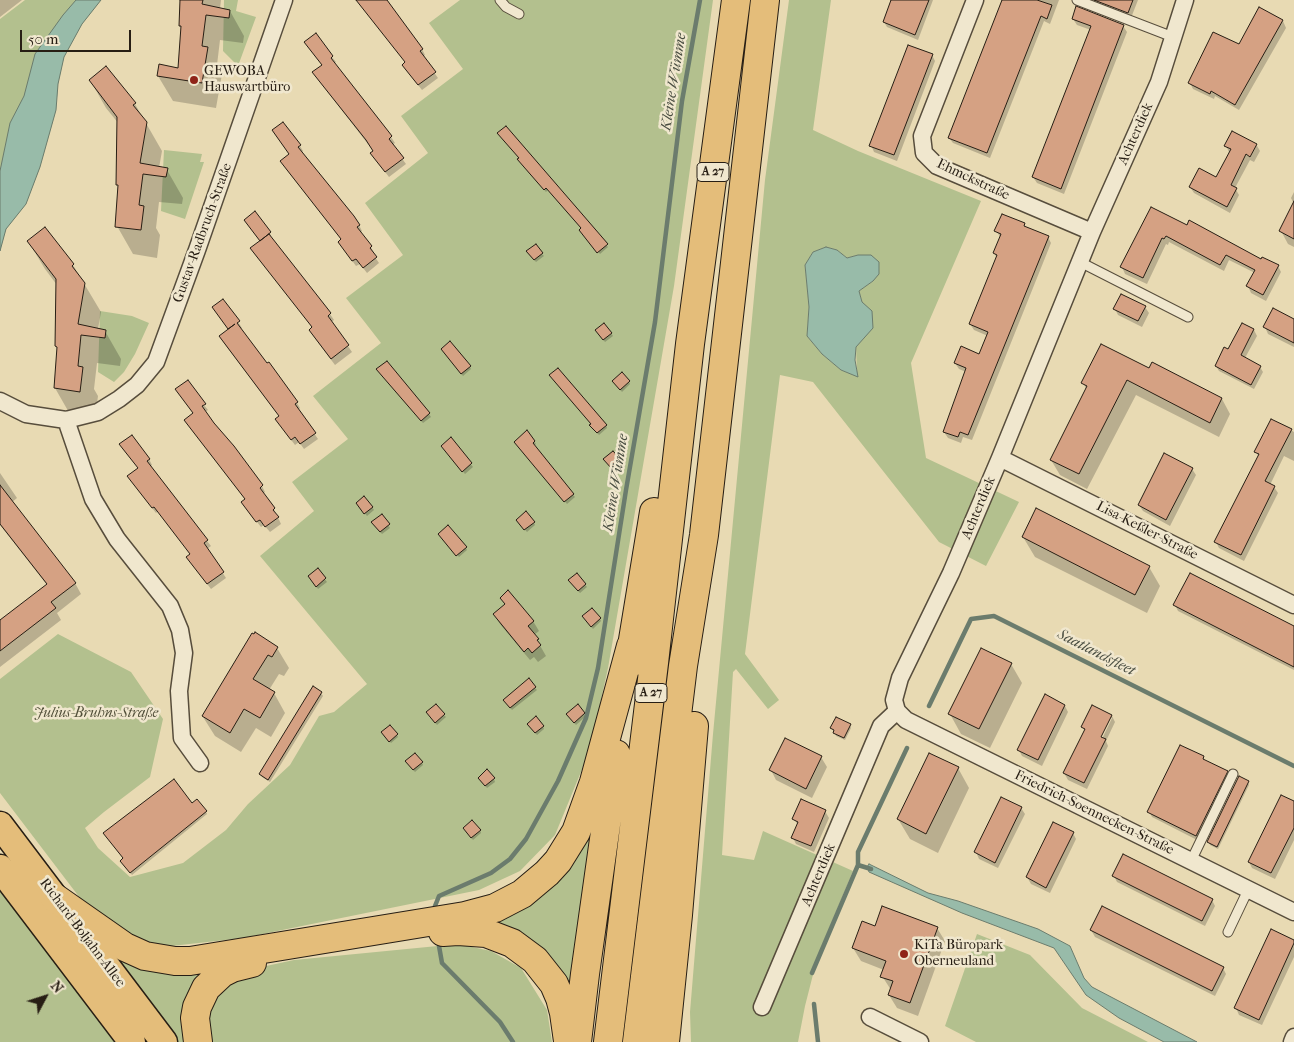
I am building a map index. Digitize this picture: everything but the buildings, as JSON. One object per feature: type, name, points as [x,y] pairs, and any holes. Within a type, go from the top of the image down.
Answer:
[{"type":"highway","name":"A 27","points":[[608,1042],[653,672],[690,344],[736,0]]},
{"type":"highway","name":"A 27","points":[[637,1042],[683,666],[704,535],[766,0]]},
{"type":"highway","points":[[577,1042],[631,646],[666,442],[690,344]]},
{"type":"highway","points":[[666,1042],[703,611],[704,535]]},
{"type":"highway","points":[[55,898],[124,947],[145,956],[175,961],[190,961],[465,916],[495,908],[522,894],[541,879],[558,861],[576,832],[594,782],[631,646]]},
{"type":"highway","points":[[678,914],[679,1042]]},
{"type":"highway","points":[[198,1042],[195,1018],[201,997],[214,980],[232,968],[458,931],[486,933],[500,937],[512,943],[535,960],[554,984],[560,998],[569,1042]]},
{"type":"main road","name":"Richard-Boljahn-Allee","points":[[0,825],[164,1042]]},
{"type":"main road","name":"Richard-Boljahn-Allee","points":[[0,868],[132,1042]]},
{"type":"street","name":"Gustav-Radbruch-Straße","points":[[66,420],[98,412],[119,399],[137,385],[156,362],[284,0]]},
{"type":"street","name":"Ehmckstraße","points":[[975,0],[922,136],[924,153],[937,166],[1092,232]]},
{"type":"street","name":"Achterdiek","points":[[762,1007],[882,726],[897,711],[894,700],[900,678],[951,573],[1092,232],[1159,82],[1185,0]]},
{"type":"street","points":[[0,400],[26,414],[66,420],[93,499],[117,539],[170,606],[180,630],[184,653],[179,691],[182,738],[200,763]]},
{"type":"street","name":"Lisa-Keßler-Straße","points":[[1000,458],[1294,604]]},
{"type":"street","name":"Friedrich-Soennecken-Straße","points":[[897,711],[906,720],[1294,912]]},
{"type":"street","points":[[870,1017],[920,1042]]},
{"type":"street","points":[[1292,1042],[1294,1037]]},
{"type":"lane","points":[[500,0],[506,7],[519,14]]},
{"type":"lane","points":[[1077,0],[1173,38]]},
{"type":"lane","points":[[1080,262],[1188,317]]},
{"type":"lane","points":[[1191,861],[1233,774]]},
{"type":"lane","points":[[1228,932],[1248,890]]},
{"type":"green space","points":[[25,0],[101,0],[82,24],[64,57],[58,84],[56,110],[40,167],[26,204],[6,229],[0,251],[0,19]]},
{"type":"green space","points":[[224,0],[238,0],[236,11],[256,17],[238,66],[223,51]]},
{"type":"green space","name":"Julius-Bruhns-Straße","points":[[460,0],[713,0],[674,286],[608,668],[590,750],[555,835],[520,871],[479,890],[243,938],[145,949],[83,902],[0,793],[0,679],[58,634],[131,672],[163,719],[150,777],[85,828],[98,848],[130,877],[183,863],[226,830],[248,804],[290,765],[319,716],[334,712],[367,684],[260,556],[314,511],[292,482],[348,439],[313,396],[381,343],[346,298],[403,255],[365,203],[428,153],[401,116],[463,69],[429,23]]},
{"type":"green space","points":[[789,0],[831,0],[813,130],[858,151],[981,201],[911,363],[926,458],[1019,502],[986,566],[939,542],[813,382],[780,375],[745,654],[779,700],[768,709],[736,669],[733,672],[722,855],[754,860],[763,831],[853,871],[818,955],[798,1042],[691,1042],[690,1012],[713,734],[765,180]],"holes":[[[826,247],[837,250],[847,258],[858,255],[873,281],[859,291],[862,302],[856,347],[857,376],[841,370],[822,354],[807,336],[809,307],[805,265],[813,252]]]},
{"type":"green space","points":[[164,150],[202,154],[200,162],[204,162],[185,219],[161,211]]},
{"type":"green space","points":[[100,311],[132,316],[149,323],[135,354],[124,372],[114,382],[98,372]]},
{"type":"green space","points":[[600,803],[585,874],[578,938],[574,1007],[477,919],[526,899]]},
{"type":"green space","points":[[0,887],[115,1042],[0,1042]]},
{"type":"green space","points":[[977,934],[1030,955],[1082,1008],[1148,1042],[976,1042],[945,1026]]},
{"type":"green space","points":[[97,939],[219,963],[190,1042],[175,1042]]},
{"type":"green space","points":[[458,944],[491,951],[521,968],[547,1010],[552,1042],[202,1042],[206,996],[229,974],[294,960]]},
{"type":"shaded area","points":[[76,0],[101,0],[82,24],[64,57],[58,84],[56,110],[40,167],[26,204],[6,229],[0,251],[0,171],[10,123],[24,96],[35,54]]},
{"type":"shaded area","points":[[826,247],[837,250],[847,258],[858,255],[871,255],[879,262],[879,274],[859,291],[862,302],[872,311],[873,328],[856,347],[855,360],[858,377],[841,370],[822,354],[807,336],[809,307],[805,265],[813,252]]},
{"type":"shaded area","points":[[869,864],[928,893],[958,901],[1038,929],[1070,946],[1084,978],[1092,987],[1197,1042],[1164,1042],[1119,1018],[1086,995],[1054,948],[962,913],[869,872],[867,867]]},
{"type":"waterway","name":"Kleine Wümme","points":[[435,906],[439,896],[491,873],[510,859],[526,839],[558,781],[586,718],[598,668],[655,322],[682,101],[700,0]]},
{"type":"waterway","name":"Saatlandsfleet","points":[[929,706],[971,619],[994,616],[1294,766]]},
{"type":"waterway","name":"Saatlandsfleet","points":[[812,973],[858,865],[858,852],[907,748]]},
{"type":"waterway","name":"Saatlandsfleet","points":[[858,865],[871,869]]},
{"type":"waterway","name":"Kleine Wümme","points":[[439,946],[442,963],[500,1022],[513,1042]]},
{"type":"waterway","name":"Saatlandsfleet","points":[[814,1004],[818,1042]]},
{"type":"place","name":"GEWOBA Hauswartbüro","points":[[194,80]]},
{"type":"place","name":"KiTa Büropark Oberneuland","points":[[904,954]]}]
